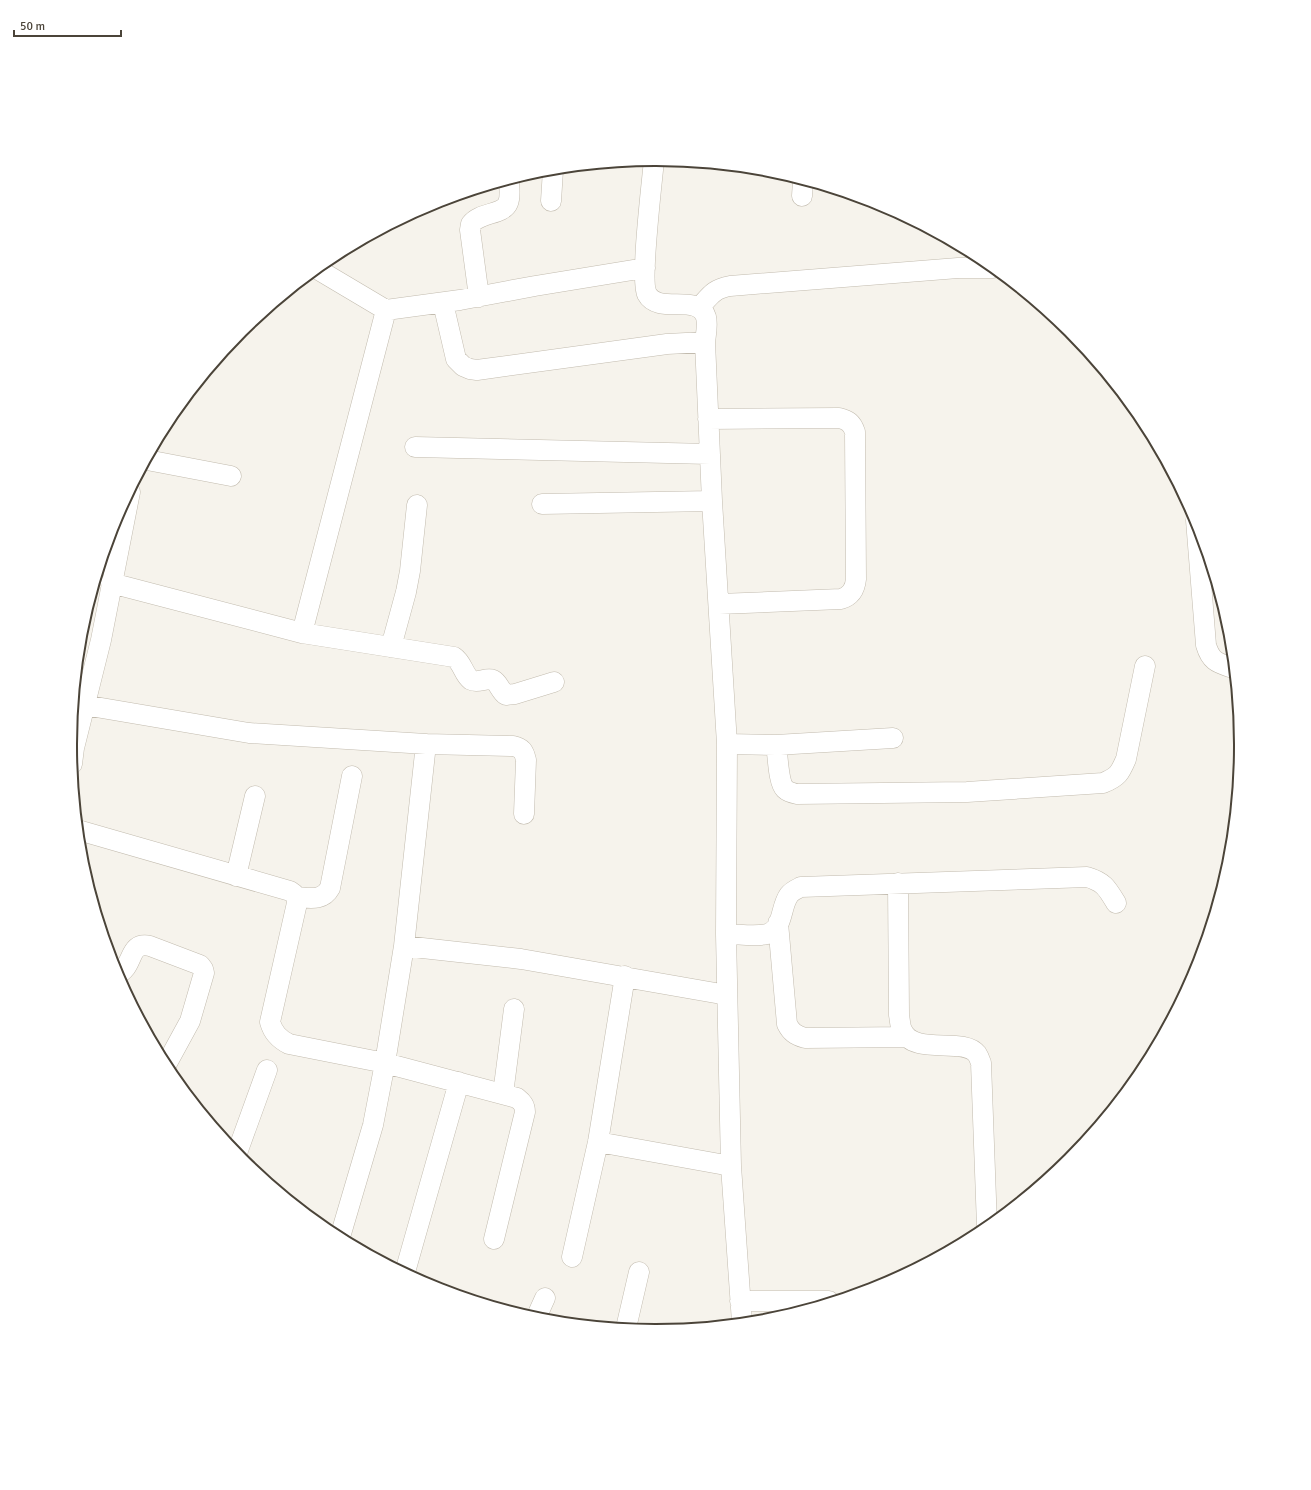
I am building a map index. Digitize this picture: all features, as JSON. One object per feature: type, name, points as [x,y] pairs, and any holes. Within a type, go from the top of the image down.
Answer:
[{"type":"street","points":[[653,166],[645,268],[645,290],[648,296],[654,301],[663,304],[689,305],[699,308],[704,312],[706,318],[708,419],[712,501],[727,744],[726,934],[731,1166],[742,1317]]},
{"type":"street","points":[[552,201],[553,176]]},
{"type":"street","points":[[479,297],[470,230],[471,224],[478,218],[506,207],[510,198],[509,185]]},
{"type":"street","points":[[322,272],[386,310],[443,303],[645,268]]},
{"type":"street","points":[[699,308],[713,292],[720,288],[730,286],[958,268],[983,268]]},
{"type":"street","points":[[443,303],[456,359],[463,366],[470,369],[477,370],[667,344],[706,342]]},
{"type":"street","points":[[302,633],[386,310]]},
{"type":"street","points":[[708,419],[839,418],[847,420],[853,425],[855,432],[856,586],[852,593],[841,599],[719,604]]},
{"type":"street","points":[[415,447],[710,454]]},
{"type":"street","points":[[152,461],[231,476]]},
{"type":"street","points":[[542,504],[712,501]]},
{"type":"street","points":[[390,647],[413,554],[417,504]]},
{"type":"street","points":[[77,734],[101,640],[125,515]]},
{"type":"street","points":[[1198,546],[1206,645],[1209,654],[1214,661],[1229,667]]},
{"type":"street","points":[[111,583],[302,633],[454,657],[460,662],[472,680],[493,680],[506,695],[515,694],[554,682]]},
{"type":"street","points":[[776,745],[783,788],[796,794],[967,792],[1103,783],[1116,776],[1126,759],[1145,666]]},
{"type":"street","points":[[84,705],[249,733],[426,744],[520,747],[524,752],[526,760],[524,814]]},
{"type":"street","points":[[727,744],[776,745],[893,738]]},
{"type":"street","points":[[342,1231],[374,1125],[385,1063],[404,946],[426,744]]},
{"type":"street","points":[[84,832],[290,891],[297,897],[317,898],[323,896],[330,888],[352,776]]},
{"type":"street","points":[[236,876],[255,796]]},
{"type":"street","points":[[726,934],[764,934],[774,930],[778,924],[785,902],[789,895],[794,890],[802,887],[1087,877],[1102,883],[1116,903]]},
{"type":"street","points":[[898,884],[899,1015],[902,1031],[908,1038],[916,1042],[964,1047],[972,1050],[978,1055],[981,1063],[988,1218]]},
{"type":"street","points":[[297,897],[298,903],[270,1014],[272,1030],[282,1040],[290,1044],[385,1063],[503,1094],[522,1101],[525,1107],[525,1112],[494,1239]]},
{"type":"street","points":[[778,924],[787,1024],[791,1031],[797,1036],[805,1038],[908,1038]]},
{"type":"street","points":[[124,971],[127,968],[133,952],[138,946],[143,944],[200,965],[203,968],[204,973],[190,1021],[170,1058]]},
{"type":"street","points":[[404,946],[521,959],[727,995]]},
{"type":"street","points":[[572,1257],[598,1142],[625,976]]},
{"type":"street","points":[[503,1094],[514,1008]]},
{"type":"street","points":[[239,1147],[267,1070]]},
{"type":"street","points":[[406,1267],[459,1082]]},
{"type":"street","points":[[598,1142],[731,1166]]},
{"type":"street","points":[[627,1322],[639,1272]]},
{"type":"street","points":[[539,1311],[545,1298]]},
{"type":"street","points":[[740,1301],[815,1301]]}]
